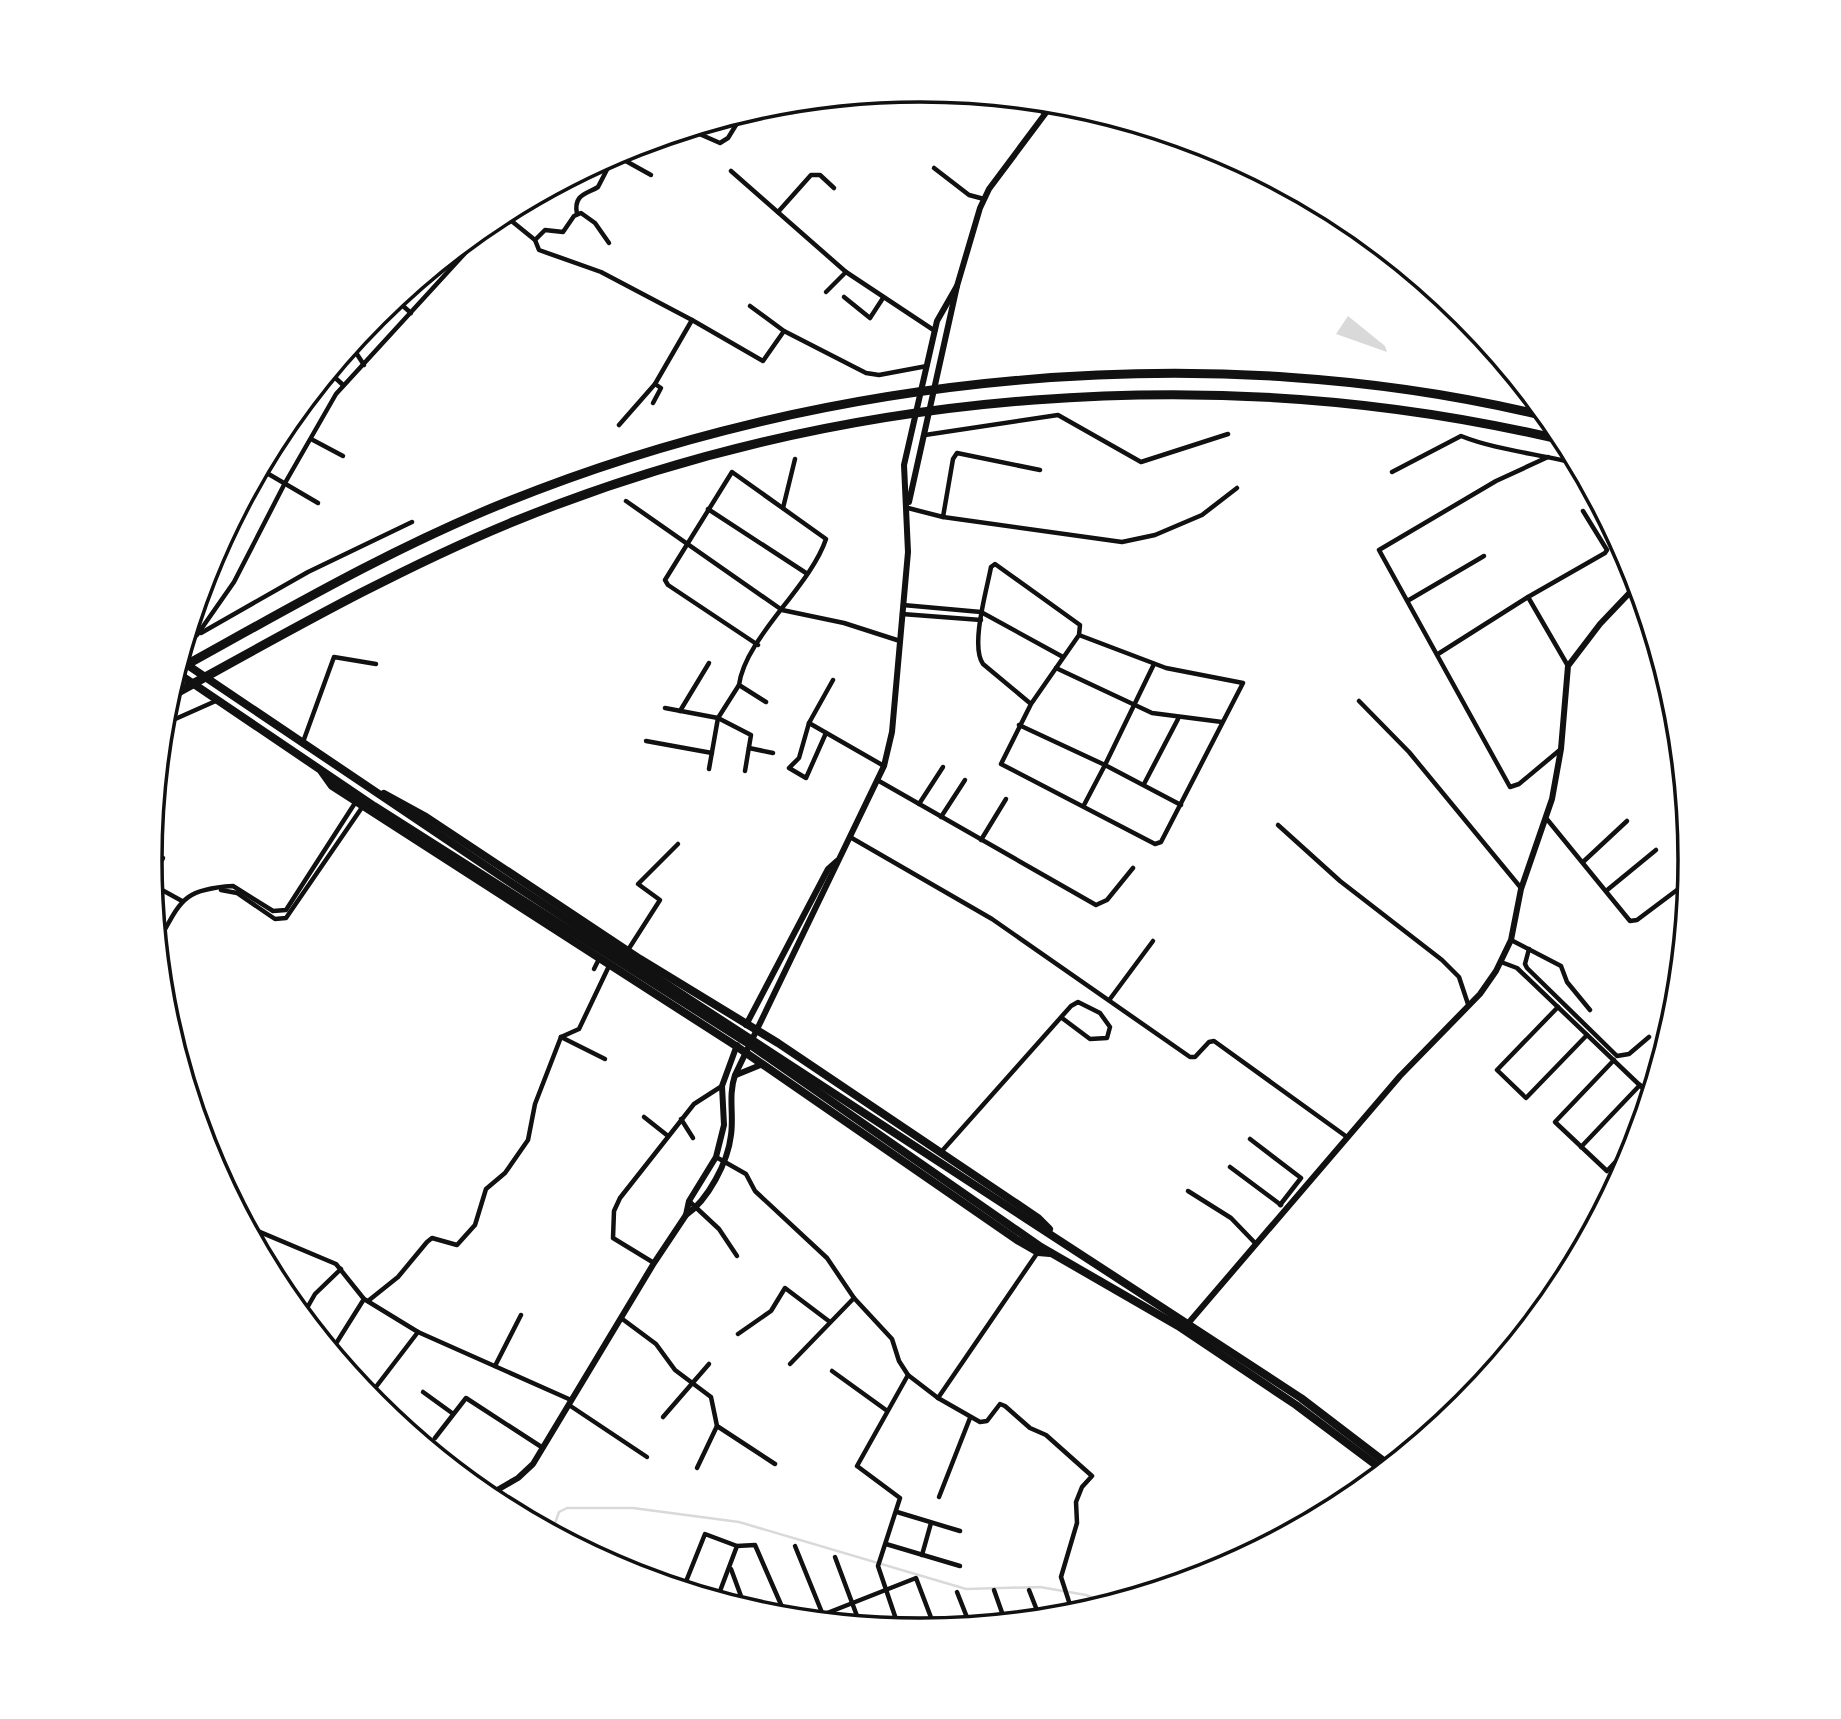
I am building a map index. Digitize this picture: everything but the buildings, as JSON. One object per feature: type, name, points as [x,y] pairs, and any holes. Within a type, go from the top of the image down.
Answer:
[{"type":"highway","points":[[187,665],[401,548],[504,502],[651,452],[738,428],[873,399],[1034,379],[1209,374],[1362,385],[1447,397],[1534,414]]},
{"type":"highway","points":[[182,690],[411,567],[516,521],[657,472],[747,447],[874,420],[1034,401],[1243,397],[1356,404],[1443,415],[1551,438]]},
{"type":"highway","points":[[188,665],[371,790],[1048,1232],[1186,1327],[1376,1465]]},
{"type":"highway","points":[[185,676],[479,873],[746,1042],[1040,1250]]},
{"type":"highway","points":[[241,714],[247,706]]},
{"type":"highway","points":[[321,769],[332,786],[736,1046],[1040,1250],[1051,1253],[1186,1327],[1308,1403],[1383,1460]]},
{"type":"highway","points":[[371,790],[400,800],[627,951],[747,1024],[942,1151],[1038,1218],[1059,1240]]},
{"type":"highway","points":[[715,1033],[725,1026],[728,1013]]},
{"type":"highway","points":[[763,1064],[767,1053],[778,1044]]},
{"type":"main road","points":[[908,508],[957,286],[984,199],[1045,114]]},
{"type":"main road","points":[[498,1489],[526,1473],[653,1263],[686,1215],[689,1201],[716,1157],[724,1125],[722,1086],[736,1046],[828,869],[837,861],[879,781],[892,732],[903,605],[908,508],[904,465],[934,331],[957,286]]},
{"type":"main road","points":[[1186,1327],[1348,1137],[1480,994],[1501,962],[1511,940],[1521,889],[1546,818],[1561,749],[1568,666],[1600,624],[1630,593]]},
{"type":"main road","points":[[686,1215],[697,1208],[724,1161],[732,1133],[729,1097],[735,1075],[836,870],[837,861]]},
{"type":"main road","points":[[735,1075],[763,1064]]},
{"type":"street","points":[[701,134],[720,143],[728,138],[736,124]]},
{"type":"street","points":[[626,161],[651,175]]},
{"type":"street","points":[[934,168],[969,195],[984,199]]},
{"type":"street","points":[[535,240],[545,230],[563,232],[577,214],[578,201],[586,191],[598,187],[606,170]]},
{"type":"street","points":[[731,171],[846,272],[934,331]]},
{"type":"street","points":[[778,212],[811,175],[820,175],[834,188]]},
{"type":"street","points":[[577,214],[590,218],[609,243]]},
{"type":"street","points":[[511,222],[535,240],[536,247],[544,254],[601,272],[764,361],[784,331]]},
{"type":"street","points":[[197,635],[234,582],[285,483],[343,385],[365,365],[464,254]]},
{"type":"street","points":[[826,292],[846,272]]},
{"type":"street","points":[[844,297],[870,318],[883,298]]},
{"type":"street","points":[[404,306],[411,313]]},
{"type":"street","points":[[750,306],[784,331],[866,373],[878,375],[927,366]]},
{"type":"street","points":[[619,425],[655,384],[692,320]]},
{"type":"street","points":[[357,354],[365,365]]},
{"type":"street","points":[[336,378],[343,385]]},
{"type":"street","points":[[653,402],[661,388],[655,384]]},
{"type":"street","points":[[925,435],[1058,415],[1141,462],[1228,434]]},
{"type":"street","points":[[1392,472],[1461,436],[1471,443],[1565,461]]},
{"type":"street","points":[[311,439],[343,456]]},
{"type":"street","points":[[943,517],[953,459],[957,453],[1040,470]]},
{"type":"street","points":[[1548,457],[1496,481],[1381,546],[1379,552],[1409,600],[1510,787],[1519,784],[1561,749]]},
{"type":"street","points":[[783,508],[795,459]]},
{"type":"street","points":[[709,769],[719,718],[739,685],[741,671],[825,543],[825,537],[732,472],[665,582],[758,645]]},
{"type":"street","points":[[268,473],[318,503]]},
{"type":"street","points":[[908,508],[943,517],[1122,542],[1154,535],[1202,514],[1237,488]]},
{"type":"street","points":[[626,501],[782,610],[844,623],[900,641]]},
{"type":"street","points":[[708,509],[806,573]]},
{"type":"street","points":[[1438,654],[1528,597],[1607,552],[1583,511]]},
{"type":"street","points":[[197,635],[308,572],[412,522]]},
{"type":"street","points":[[1409,600],[1484,556]]},
{"type":"street","points":[[1031,704],[980,661],[981,612],[995,564],[1074,618],[1080,625],[1079,635],[1019,724],[1001,764],[1158,844],[1181,805],[1242,681],[1154,664],[1079,635]]},
{"type":"street","points":[[1528,597],[1568,666]]},
{"type":"street","points":[[903,605],[981,612],[1063,657]]},
{"type":"street","points":[[902,614],[981,620]]},
{"type":"street","points":[[303,742],[334,657],[376,664]]},
{"type":"street","points":[[680,711],[709,663]]},
{"type":"street","points":[[1084,805],[1154,664]]},
{"type":"street","points":[[1056,668],[1134,707],[1178,719],[1223,722]]},
{"type":"street","points":[[826,733],[803,779],[789,768],[799,758],[809,723],[833,680]]},
{"type":"street","points":[[739,685],[766,702]]},
{"type":"street","points":[[176,718],[215,697]]},
{"type":"street","points":[[1359,701],[1409,752],[1521,889]]},
{"type":"street","points":[[665,708],[719,718],[751,736],[745,771]]},
{"type":"street","points":[[1144,785],[1178,719]]},
{"type":"street","points":[[809,723],[884,766]]},
{"type":"street","points":[[1019,724],[1181,805]]},
{"type":"street","points":[[646,741],[712,753]]},
{"type":"street","points":[[749,748],[773,753]]},
{"type":"street","points":[[919,804],[943,767]]},
{"type":"street","points":[[941,817],[965,779]]},
{"type":"street","points":[[879,781],[1096,905],[1107,900],[1133,868]]},
{"type":"street","points":[[981,840],[1006,799]]},
{"type":"street","points":[[166,928],[182,901],[191,893],[216,889],[237,893],[275,919],[286,918],[359,804]]},
{"type":"street","points":[[1546,818],[1625,917],[1633,921],[1677,890]]},
{"type":"street","points":[[1583,862],[1627,821]]},
{"type":"street","points":[[1278,825],[1340,881],[1442,960],[1459,978],[1468,1004]]},
{"type":"street","points":[[850,837],[992,919],[1190,1056],[1195,1057],[1209,1042],[1214,1041],[1348,1137]]},
{"type":"street","points":[[627,951],[660,900],[638,884],[678,844]]},
{"type":"street","points":[[1606,891],[1656,850]]},
{"type":"street","points":[[163,891],[182,901]]},
{"type":"street","points":[[1511,940],[1561,966],[1567,982],[1590,1010]]},
{"type":"street","points":[[1110,999],[1153,941]]},
{"type":"street","points":[[1529,949],[1525,964],[1527,968],[1617,1056],[1629,1054],[1649,1037]]},
{"type":"street","points":[[594,969],[599,959]]},
{"type":"street","points":[[1501,962],[1517,968],[1643,1088]]},
{"type":"street","points":[[337,1342],[366,1300],[398,1277],[427,1242],[432,1238],[457,1245],[475,1225],[486,1189],[505,1173],[528,1140],[535,1104],[561,1037],[579,1029],[609,966]]},
{"type":"street","points":[[942,1151],[993,1091],[1062,1018],[1078,1002],[1100,1013],[1110,1027],[1107,1038],[1090,1040],[1062,1018]]},
{"type":"street","points":[[1558,1007],[1497,1070],[1526,1098],[1587,1035]]},
{"type":"street","points":[[561,1037],[605,1059]]},
{"type":"street","points":[[1614,1060],[1555,1122],[1607,1171],[1615,1162]]},
{"type":"street","points":[[1581,1147],[1640,1085]]},
{"type":"street","points":[[653,1263],[614,1238],[611,1232],[614,1211],[620,1198],[681,1119],[701,1098],[722,1086]]},
{"type":"street","points":[[644,1117],[668,1136]]},
{"type":"street","points":[[681,1119],[693,1139]]},
{"type":"street","points":[[1250,1139],[1301,1178],[1280,1205]]},
{"type":"street","points":[[716,1157],[746,1174],[755,1191],[827,1258],[854,1298],[892,1339],[898,1362],[908,1376],[970,1418],[987,1421],[1002,1404],[1030,1428],[1046,1435],[1092,1476],[1082,1487],[1076,1502],[1077,1523],[1063,1568],[1063,1588],[1069,1603]]},
{"type":"street","points":[[1230,1167],[1287,1210]]},
{"type":"street","points":[[1188,1191],[1231,1218],[1257,1244]]},
{"type":"street","points":[[689,1201],[719,1229],[737,1256]]},
{"type":"street","points":[[261,1232],[319,1255],[341,1269],[366,1300],[418,1332],[569,1402],[647,1457]]},
{"type":"street","points":[[938,1398],[1040,1250]]},
{"type":"street","points":[[308,1306],[315,1294],[341,1269]]},
{"type":"street","points":[[737,1334],[771,1311],[785,1288],[830,1322]]},
{"type":"street","points":[[790,1364],[854,1298]]},
{"type":"street","points":[[495,1366],[522,1315]]},
{"type":"street","points":[[620,1317],[656,1344],[675,1370],[714,1401],[717,1426],[697,1468]]},
{"type":"street","points":[[376,1386],[418,1332]]},
{"type":"street","points":[[663,1417],[709,1364]]},
{"type":"street","points":[[832,1371],[886,1410]]},
{"type":"street","points":[[895,1617],[878,1566],[901,1502],[898,1496],[858,1466],[886,1410],[908,1376]]},
{"type":"street","points":[[423,1392],[452,1413]]},
{"type":"street","points":[[435,1438],[463,1399],[468,1399],[543,1448]]},
{"type":"street","points":[[939,1497],[970,1418]]},
{"type":"street","points":[[717,1426],[775,1464]]},
{"type":"street","points":[[897,1512],[960,1531]]},
{"type":"street","points":[[922,1555],[931,1523]]},
{"type":"street","points":[[687,1580],[705,1534],[737,1546],[758,1548],[781,1604]]},
{"type":"street","points":[[886,1544],[960,1566]]},
{"type":"street","points":[[721,1591],[737,1546]]},
{"type":"street","points":[[795,1546],[821,1611]]},
{"type":"street","points":[[835,1557],[856,1614]]},
{"type":"street","points":[[731,1568],[741,1596]]},
{"type":"street","points":[[835,1612],[916,1578],[931,1618]]},
{"type":"street","points":[[994,1590],[1002,1613]]},
{"type":"street","points":[[1029,1590],[1036,1608]]},
{"type":"street","points":[[957,1592],[967,1616]]},
{"type":"shaded area","points":[[1348,316],[1385,346],[1387,352],[1336,334]]},
{"type":"waterway","points":[[555,1523],[559,1512],[567,1508],[633,1508],[739,1522],[966,1589],[1040,1587],[1092,1598]]}]
